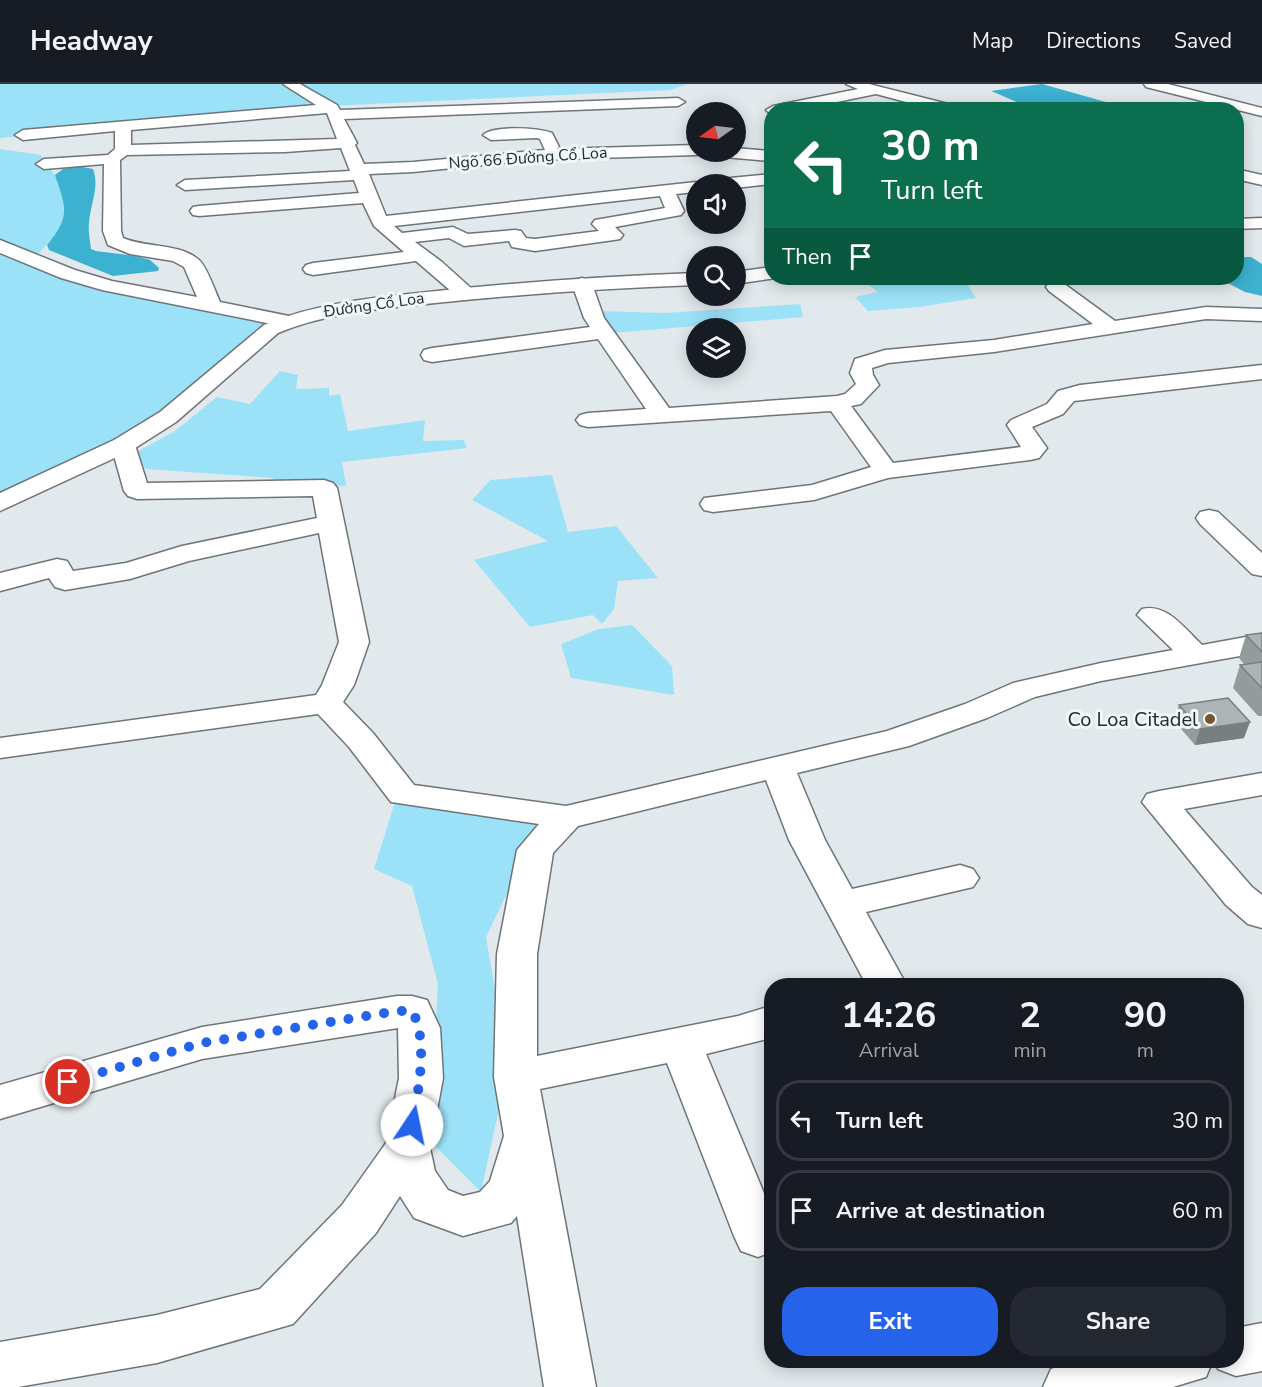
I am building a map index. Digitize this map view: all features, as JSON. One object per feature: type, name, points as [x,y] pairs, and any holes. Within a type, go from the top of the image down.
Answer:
[{"type":"street","points":[[290,84],[335,114],[350,138],[380,222],[466,294]]},
{"type":"street","points":[[1151,84],[1222,102]]},
{"type":"street","points":[[23,135],[123,126],[335,114],[678,102],[670,91],[672,88]]},
{"type":"street","points":[[852,89],[870,102]]},
{"type":"street","points":[[824,102],[852,89],[876,90],[923,102]]},
{"type":"street","points":[[569,106],[600,119],[686,114]]},
{"type":"street","points":[[1244,107],[1262,112]]},
{"type":"street","points":[[198,127],[335,114]]},
{"type":"street","points":[[123,126],[118,155],[112,231],[116,241],[130,248],[178,256],[192,264],[212,307]]},
{"type":"street","points":[[491,135],[539,133],[547,136],[554,154]]},
{"type":"street","points":[[44,164],[118,155],[285,147],[350,138]]},
{"type":"street","points":[[670,138],[686,147]]},
{"type":"street","name":"Ngõ 66 Đường Cổ Loa","points":[[185,185],[554,154],[595,158],[686,150]]},
{"type":"street","points":[[746,154],[764,155]]},
{"type":"street","points":[[595,158],[612,197]]},
{"type":"street","points":[[1244,176],[1262,180]]},
{"type":"street","points":[[746,181],[764,180]]},
{"type":"street","points":[[380,222],[686,188]]},
{"type":"street","points":[[398,239],[453,232],[464,240],[516,235],[519,243],[535,245],[614,235],[602,224],[675,211],[666,191]]},
{"type":"street","points":[[479,192],[494,209]]},
{"type":"street","points":[[199,211],[371,197]]},
{"type":"street","points":[[1244,224],[1261,224]]},
{"type":"street","points":[[0,246],[68,274],[109,286],[287,321]]},
{"type":"street","points":[[313,269],[421,255]]},
{"type":"street","points":[[746,276],[764,274]]},
{"type":"street","name":"Đường Cổ Loa","points":[[0,503],[123,445],[168,417],[271,329],[287,321],[330,309],[466,294],[686,280]]},
{"type":"street","points":[[582,285],[594,318],[662,416]]},
{"type":"street","points":[[1056,287],[1112,329]]},
{"type":"street","points":[[588,420],[837,403],[853,399],[868,386],[861,371],[863,363],[885,357],[994,346],[1206,313],[1262,315]]},
{"type":"street","points":[[432,355],[603,332]]},
{"type":"street","points":[[713,504],[814,492],[886,471],[1033,452],[1035,448],[1020,431],[1019,425],[1023,421],[1050,414],[1066,396],[1080,392],[1262,372]]},
{"type":"street","points":[[837,403],[886,471]]},
{"type":"street","points":[[0,748],[326,703],[338,685],[354,642],[324,488],[137,491],[123,445]]},
{"type":"street","points":[[1209,518],[1262,568]]},
{"type":"street","points":[[0,582],[57,567],[65,581],[130,571],[182,554],[331,523]]},
{"type":"street","points":[[1152,615],[1195,654]]},
{"type":"street","points":[[326,703],[361,740],[403,794],[566,817],[897,739],[976,711],[1024,690],[1195,654],[1262,643]]},
{"type":"street","points":[[778,768],[807,840],[883,978]]},
{"type":"street","points":[[1262,784],[1159,802],[1239,896],[1262,915]]},
{"type":"street","points":[[566,817],[535,850],[517,954],[516,1077],[570,1387]]},
{"type":"street","points":[[843,904],[960,878]]},
{"type":"street","points":[[0,1102],[202,1043],[397,1011],[412,1011],[419,1028],[421,1078],[407,1148],[359,1219],[275,1308],[157,1339],[0,1366]]},
{"type":"street","points":[[516,1077],[738,1032],[764,1024]]},
{"type":"street","points":[[681,1044],[758,1236]]},
{"type":"street","points":[[407,1148],[413,1176],[431,1204],[463,1216],[494,1209],[510,1191],[526,1134]]},
{"type":"street","points":[[1244,1350],[1262,1347]]},
{"type":"street","points":[[1069,1387],[1104,1376],[1146,1368]]},
{"type":"shaded area","points":[[0,84],[687,84],[670,90],[329,106],[0,138]]},
{"type":"shaded area","points":[[1042,84],[1106,102],[1017,102],[991,91]]},
{"type":"shaded area","points":[[0,149],[41,155],[55,175],[61,189],[65,212],[63,222],[51,240],[33,259],[109,286],[287,321],[168,417],[0,503]]},
{"type":"shaded area","points":[[78,166],[93,169],[95,176],[89,226],[91,249],[150,260],[159,268],[158,271],[113,276],[49,250],[47,245],[60,226],[64,211],[55,175],[63,169]]},
{"type":"shaded area","points":[[1244,257],[1251,257],[1262,264],[1262,296],[1245,292],[1232,285],[1244,285]]},
{"type":"shaded area","points":[[868,285],[968,285],[976,298],[919,307],[868,311],[855,297],[878,292]]},
{"type":"shaded area","points":[[800,304],[803,317],[746,322],[746,318],[686,318],[686,327],[612,333],[599,311],[665,313]]},
{"type":"shaded area","points":[[280,371],[298,375],[296,389],[329,388],[329,396],[340,394],[348,431],[425,420],[423,441],[464,440],[467,448],[342,462],[346,486],[272,484],[273,478],[146,469],[133,454],[175,431],[217,397],[250,404]]},
{"type":"shaded area","points":[[552,475],[568,532],[616,526],[658,578],[618,581],[614,609],[602,624],[593,615],[530,627],[474,560],[548,541],[472,500],[490,480]]},
{"type":"shaded area","points":[[632,625],[672,666],[674,695],[571,678],[561,644],[599,629]]},
{"type":"shaded area","points":[[395,802],[541,823],[486,937],[508,1068],[481,1192],[425,1136],[433,1068],[438,984],[412,886],[374,869]]},
{"type":"building","points":[[1262,633],[1262,652],[1246,635]]},
{"type":"building","points":[[1262,662],[1262,688],[1240,665]]},
{"type":"building","points":[[1228,698],[1250,722],[1200,729],[1179,705]]},
{"type":"place","name":"Co Loa Citadel","points":[[1210,719]]},
{"type":"route","points":[[68,1082],[202,1043],[397,1011],[412,1011],[419,1028],[421,1078],[412,1125]]}]
